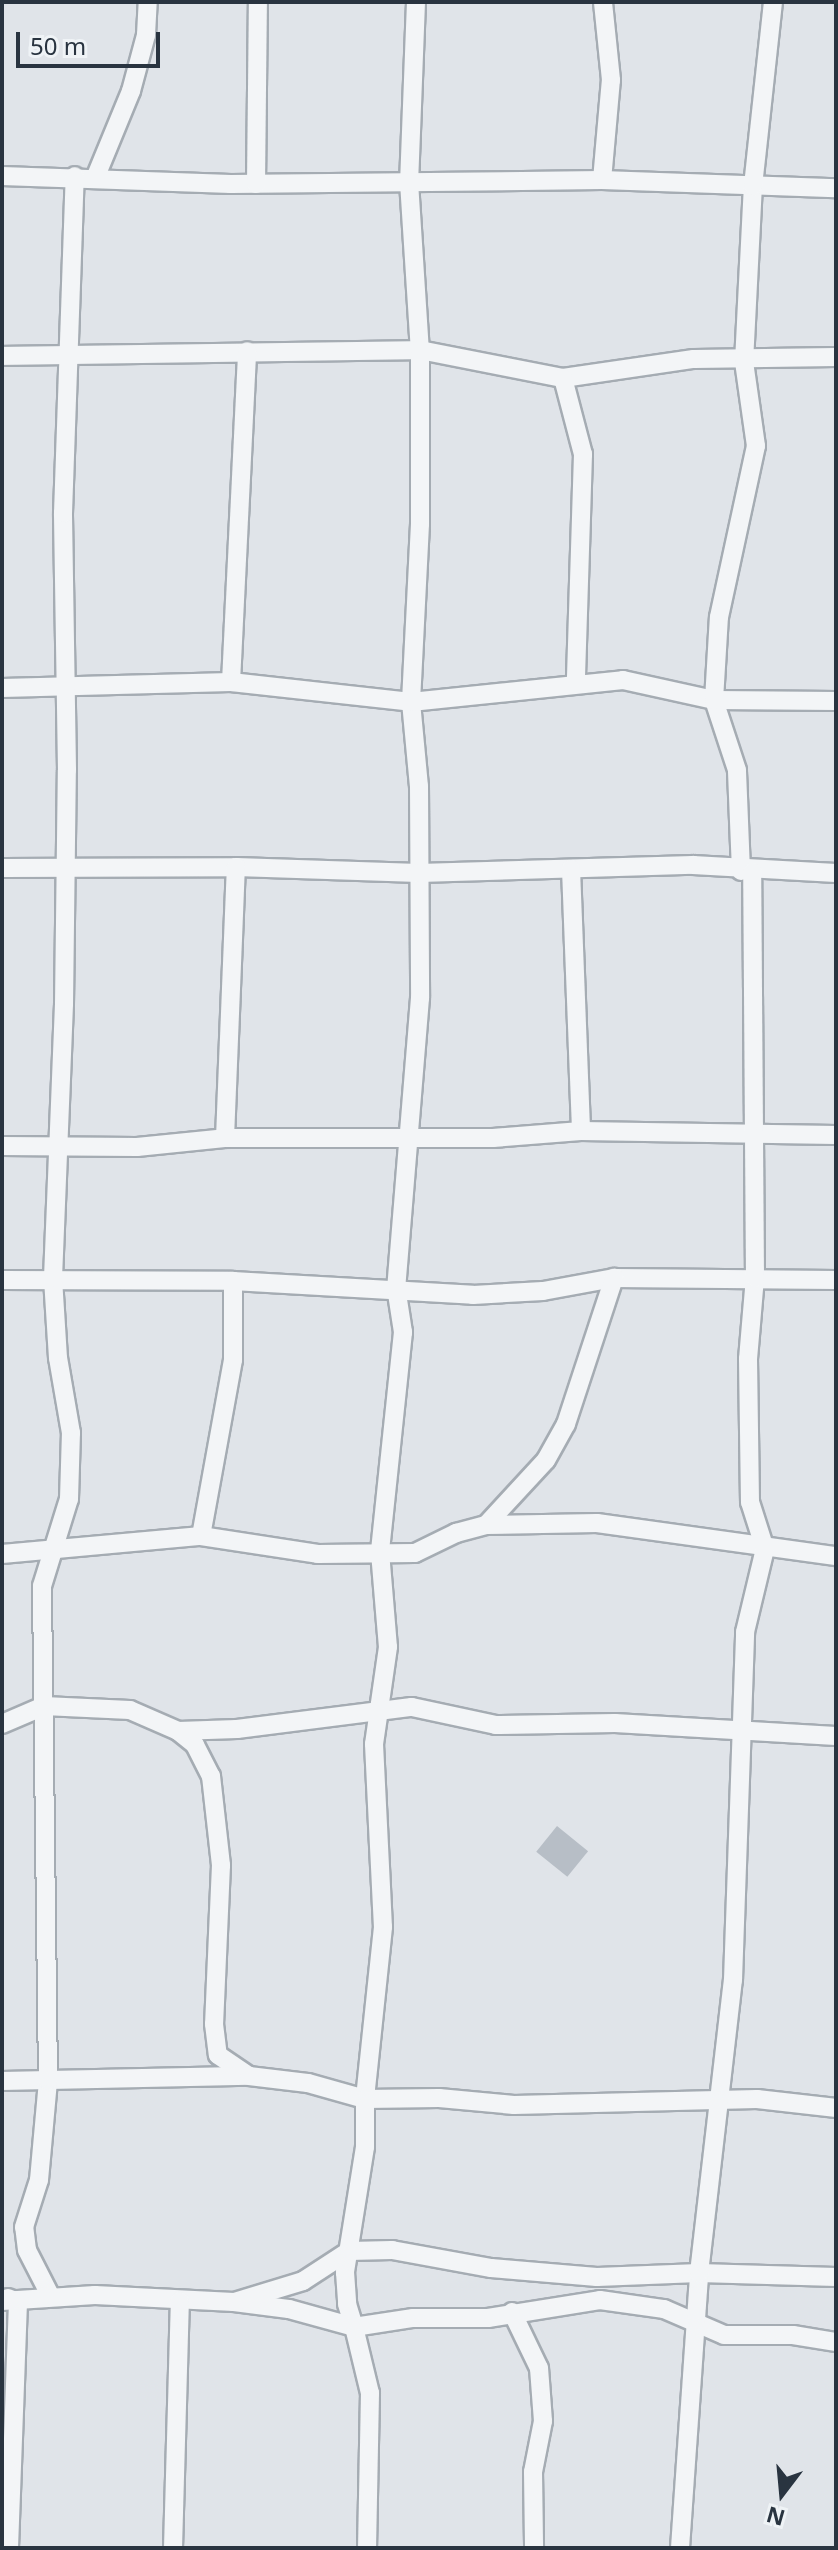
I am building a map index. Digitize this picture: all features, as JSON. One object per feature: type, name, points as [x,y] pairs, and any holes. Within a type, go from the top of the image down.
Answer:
[{"type":"street","points":[[96,176],[131,91],[146,35],[148,2]]},
{"type":"street","points":[[256,184],[258,2]]},
{"type":"street","points":[[367,2548],[370,2393],[347,2304],[349,2251],[365,2147],[365,2099],[383,1927],[374,1744],[388,1647],[380,1552],[403,1332],[396,1287],[405,1137],[420,998],[419,786],[411,702],[420,524],[420,350],[409,182],[416,2]]},
{"type":"street","points":[[602,180],[611,80],[603,2]]},
{"type":"street","points":[[680,2548],[699,2273],[733,1980],[739,1728],[745,1632],[765,1549],[750,1502],[748,1359],[755,1278],[755,1136],[747,872],[737,770],[714,700],[719,617],[756,446],[744,362],[753,186],[773,2]]},
{"type":"street","points":[[2,176],[96,176],[256,184],[602,180],[836,188]]},
{"type":"street","points":[[51,2297],[27,2250],[24,2227],[39,2180],[48,2081],[42,1586],[57,1547],[69,1499],[71,1433],[58,1358],[53,1278],[64,1004],[62,867],[67,770],[63,513],[75,176]]},
{"type":"street","points":[[2,356],[70,358],[247,351],[420,350],[563,378],[694,359],[744,362],[836,357]]},
{"type":"street","points":[[231,682],[247,351]]},
{"type":"street","points":[[563,378],[583,454],[576,682]]},
{"type":"street","points":[[2,688],[231,682],[411,702],[576,682],[623,680],[714,700],[836,701]]},
{"type":"street","points":[[2,868],[236,867],[419,873],[693,865],[747,872],[836,873]]},
{"type":"street","points":[[225,1138],[236,867]]},
{"type":"street","points":[[571,869],[581,1131]]},
{"type":"street","points":[[2,1146],[137,1147],[225,1138],[405,1137],[581,1131],[836,1135]]},
{"type":"street","points":[[486,1525],[546,1460],[566,1424],[614,1278]]},
{"type":"street","points":[[2,1280],[233,1281],[396,1287],[473,1295],[543,1291],[614,1278],[836,1280]]},
{"type":"street","points":[[201,1536],[233,1360],[233,1281]]},
{"type":"street","points":[[2,1554],[201,1536],[304,1552],[415,1553],[456,1533],[486,1525],[597,1523],[765,1549],[836,1556]]},
{"type":"street","points":[[2,1724],[44,1706],[130,1710],[178,1731],[195,1745],[211,1776],[221,1865],[214,2024],[218,2055],[249,2076]]},
{"type":"street","points":[[178,1731],[237,1729],[379,1708],[412,1707],[496,1725],[739,1728],[836,1736]]},
{"type":"street","points":[[2,2081],[249,2076],[308,2083],[365,2099],[439,2098],[514,2105],[586,2100],[717,2102],[770,2099],[836,2108]]},
{"type":"street","points":[[234,2302],[303,2281],[349,2251],[392,2250],[491,2268],[597,2277],[699,2273],[836,2277]]},
{"type":"street","points":[[9,2548],[7,2300],[51,2297],[234,2302],[354,2327],[600,2300],[664,2309],[724,2335],[793,2335],[836,2342]]},
{"type":"street","points":[[173,2548],[180,2301]]},
{"type":"street","points":[[512,2312],[528,2336],[539,2368],[543,2421],[533,2472],[534,2548]]},
{"type":"building","points":[[557,1826],[588,1851],[567,1877],[536,1852]]}]
